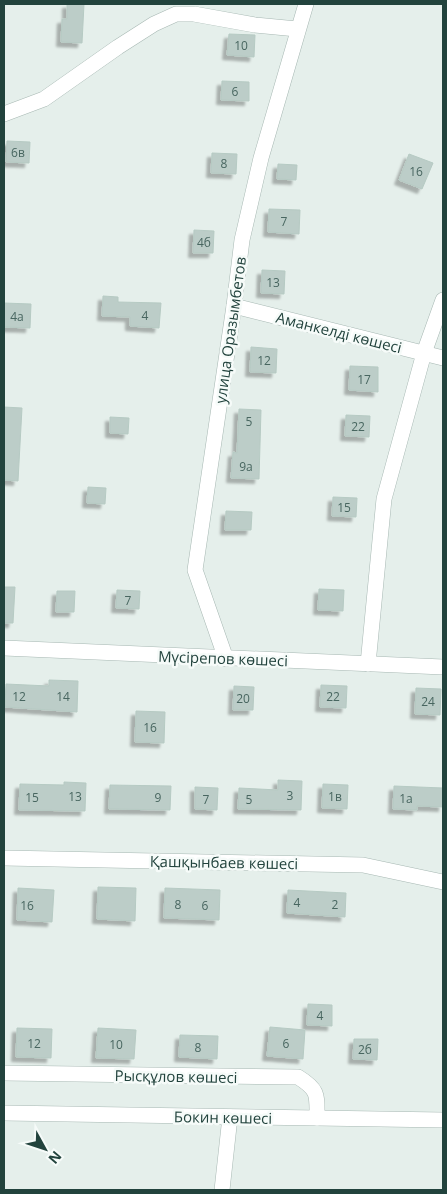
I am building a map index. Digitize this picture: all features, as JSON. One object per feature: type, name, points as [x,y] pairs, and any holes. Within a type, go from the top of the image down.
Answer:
[{"type":"street","name":"улица Оразымбетов","points":[[226,659],[195,570],[242,240],[260,158],[306,4]]},
{"type":"street","points":[[4,114],[44,99],[154,24],[176,14],[194,14],[255,25],[297,30]]},
{"type":"street","points":[[368,664],[384,499],[424,353],[443,300]]},
{"type":"street","name":"Аманкелді көшесі","points":[[234,306],[443,358]]},
{"type":"street","name":"Мүсірепов көшесі","points":[[4,648],[443,667]]},
{"type":"street","name":"Қашқынбаев көшесі","points":[[4,858],[363,865],[443,882]]},
{"type":"street","name":"Рысқұлов көшесі","points":[[4,1073],[298,1077],[312,1086],[317,1096],[316,1118]]},
{"type":"street","name":"Бокин көшесі","points":[[4,1113],[443,1120]]},
{"type":"street","points":[[222,1190],[230,1117]]},
{"type":"building","points":[[67,4],[84,4],[82,43],[61,42],[62,19],[67,19]]},
{"type":"building","points":[[229,34],[255,35],[254,57],[227,55]]},
{"type":"building","points":[[222,81],[249,82],[249,101],[221,100]]},
{"type":"building","points":[[7,141],[30,142],[29,163],[6,162]]},
{"type":"building","points":[[212,153],[237,154],[236,174],[211,173]]},
{"type":"building","points":[[409,154],[433,163],[422,189],[399,180]]},
{"type":"building","points":[[278,164],[297,165],[296,180],[277,179]]},
{"type":"building","points":[[269,209],[300,210],[299,234],[268,232]]},
{"type":"building","points":[[194,230],[214,231],[213,253],[193,253]]},
{"type":"building","points":[[262,270],[285,271],[284,294],[261,293]]},
{"type":"building","points":[[103,296],[118,297],[118,302],[161,303],[159,328],[130,326],[130,317],[102,316]]},
{"type":"building","points":[[4,303],[31,304],[30,328],[4,327]]},
{"type":"building","points":[[251,347],[277,349],[276,373],[250,372]]},
{"type":"building","points":[[350,366],[378,367],[378,392],[349,390]]},
{"type":"building","points":[[4,407],[22,408],[18,481],[4,480]]},
{"type":"building","points":[[239,409],[261,410],[259,479],[231,478],[233,452],[237,453]]},
{"type":"building","points":[[346,415],[370,416],[369,437],[345,436]]},
{"type":"building","points":[[110,417],[129,418],[128,434],[110,433]]},
{"type":"building","points":[[88,487],[106,488],[105,504],[87,503]]},
{"type":"building","points":[[333,497],[357,498],[356,517],[332,516]]},
{"type":"building","points":[[226,511],[252,512],[251,530],[225,530]]},
{"type":"building","points":[[4,587],[15,587],[13,623],[4,623]]},
{"type":"building","points":[[319,589],[344,590],[343,611],[318,610]]},
{"type":"building","points":[[117,590],[140,591],[139,609],[116,608]]},
{"type":"building","points":[[57,591],[75,591],[74,612],[56,612]]},
{"type":"building","points":[[49,680],[78,681],[77,712],[5,707],[6,684],[49,686]]},
{"type":"building","points":[[321,685],[347,686],[346,708],[320,707]]},
{"type":"building","points":[[234,686],[254,687],[253,710],[233,710]]},
{"type":"building","points":[[416,688],[441,689],[440,715],[415,714]]},
{"type":"building","points":[[136,711],[165,712],[164,743],[135,742]]},
{"type":"building","points":[[278,780],[302,781],[301,810],[238,809],[239,788],[278,790]]},
{"type":"building","points":[[64,782],[86,783],[85,811],[19,810],[20,784],[64,785]]},
{"type":"building","points":[[323,784],[348,785],[347,809],[322,808]]},
{"type":"building","points":[[110,785],[171,786],[170,810],[109,809]]},
{"type":"building","points":[[394,786],[443,788],[443,807],[417,806],[417,810],[393,809]]},
{"type":"building","points":[[195,787],[218,788],[217,810],[195,809]]},
{"type":"building","points":[[98,887],[136,888],[135,921],[97,919]]},
{"type":"building","points":[[18,888],[54,890],[52,922],[17,920]]},
{"type":"building","points":[[165,888],[220,890],[219,920],[164,918]]},
{"type":"building","points":[[288,890],[346,893],[345,917],[287,913]]},
{"type":"building","points":[[308,1004],[332,1005],[332,1026],[307,1025]]},
{"type":"building","points":[[270,1027],[305,1030],[303,1059],[267,1056]]},
{"type":"building","points":[[17,1028],[52,1029],[51,1058],[16,1057]]},
{"type":"building","points":[[98,1028],[136,1030],[134,1059],[96,1058]]},
{"type":"building","points":[[180,1035],[218,1036],[217,1059],[179,1057]]},
{"type":"building","points":[[354,1039],[378,1039],[377,1060],[353,1059]]}]
